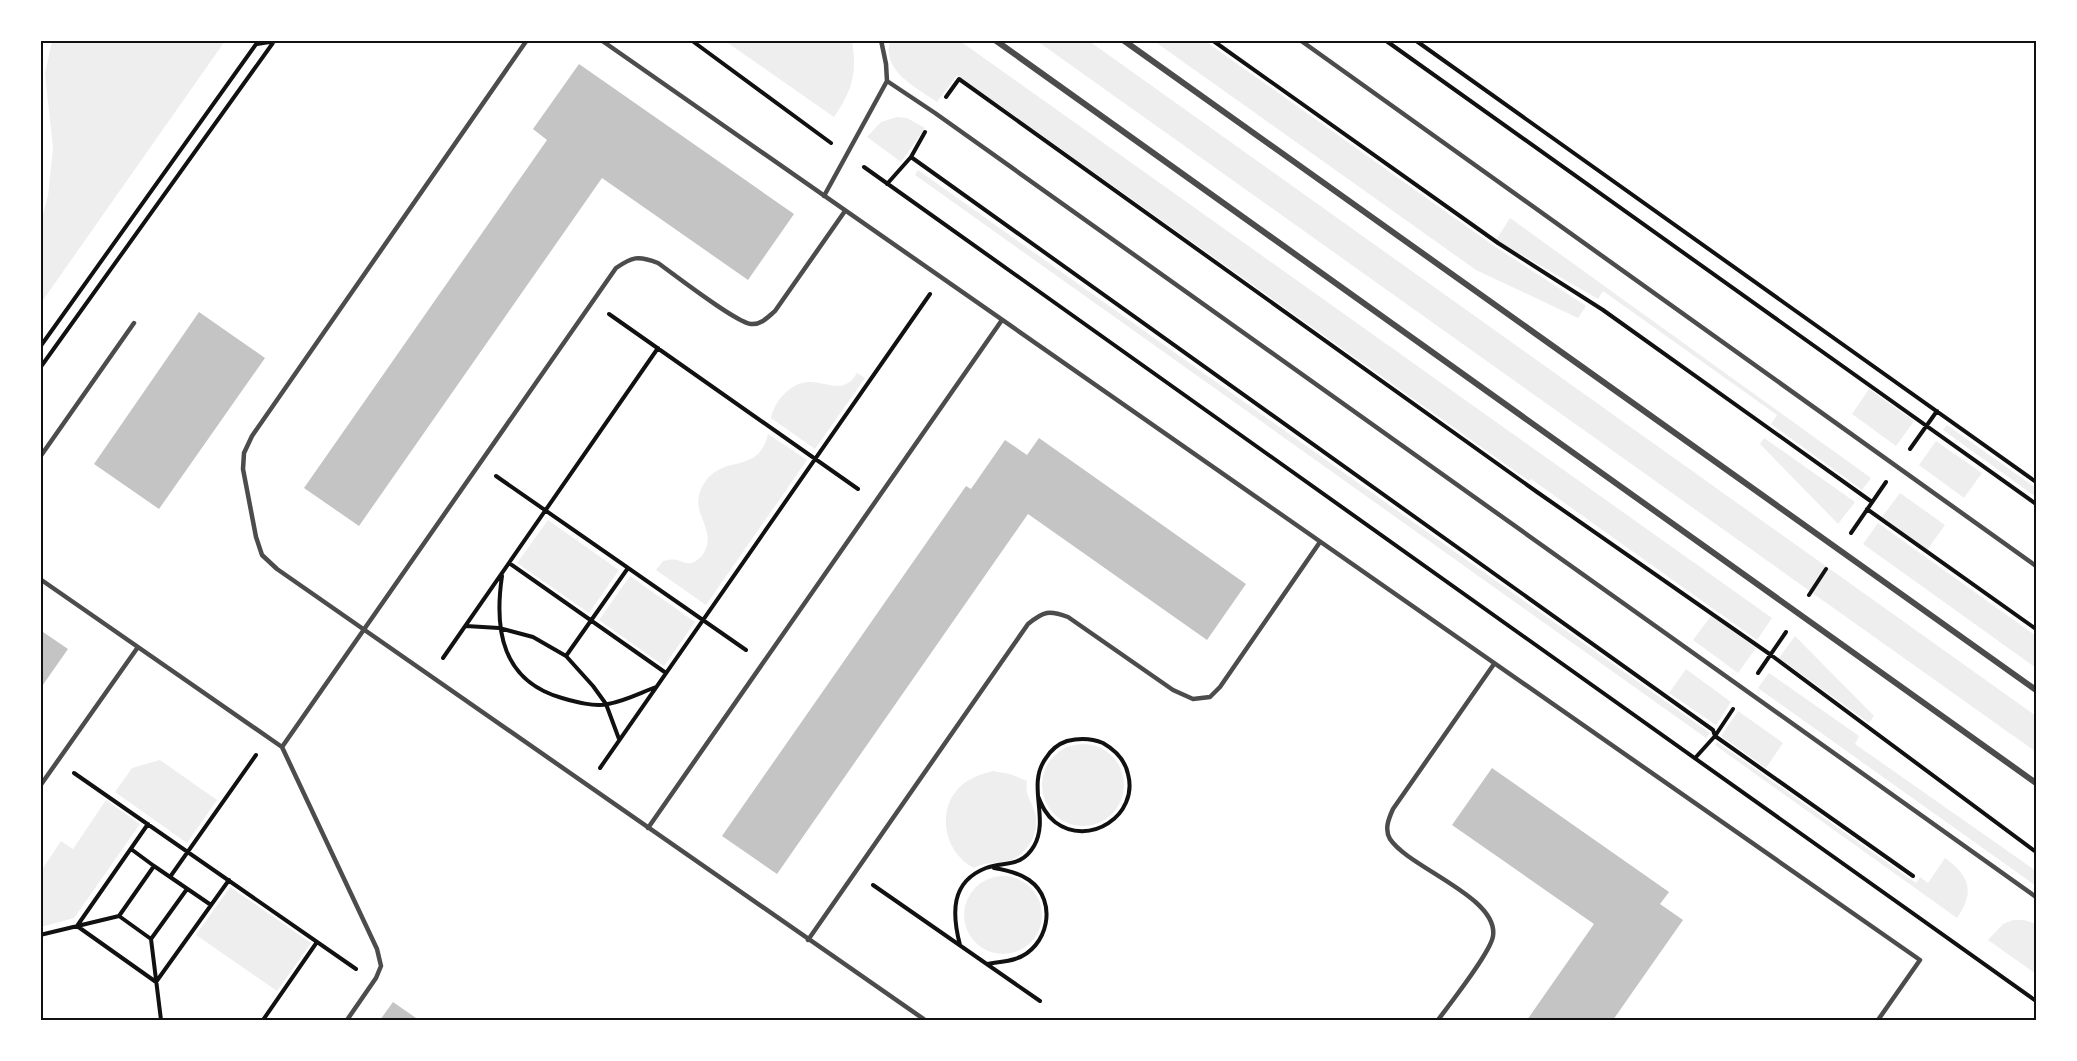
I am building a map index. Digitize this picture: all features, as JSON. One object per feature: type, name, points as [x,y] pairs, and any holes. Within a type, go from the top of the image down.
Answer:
[{"type":"street","points":[[995,40],[2037,783]]},
{"type":"street","points":[[1123,40],[2037,690]]},
{"type":"lane","points":[[527,40],[252,436],[244,453],[243,469],[256,537],[262,555],[277,569],[925,1020]]},
{"type":"lane","points":[[601,40],[1920,960],[1878,1020]]},
{"type":"lane","points":[[824,196],[887,81],[881,40]]},
{"type":"lane","points":[[1300,40],[2037,566]]},
{"type":"lane","points":[[887,81],[2037,897]]},
{"type":"lane","points":[[282,747],[616,268],[629,259],[643,257],[658,263],[737,318],[752,325],[765,321],[775,311],[844,211]]},
{"type":"lane","points":[[648,828],[1002,320]]},
{"type":"lane","points":[[40,457],[134,323]]},
{"type":"lane","points":[[808,940],[1028,624],[1041,613],[1054,612],[1068,617],[1173,690],[1193,699],[1210,697],[1220,687],[1320,542]]},
{"type":"lane","points":[[40,579],[282,747],[377,949],[381,966],[374,981],[347,1020]]},
{"type":"lane","points":[[40,786],[138,647]]},
{"type":"lane","points":[[1438,1020],[1487,951],[1494,936],[1489,915],[1472,898],[1401,850],[1389,838],[1387,822],[1393,809],[1494,664]]},
{"type":"path","points":[[40,348],[257,42],[282,40]]},
{"type":"path","points":[[691,40],[887,184],[2037,1000]]},
{"type":"path","points":[[1212,40],[1498,243],[1603,310],[1872,502]]},
{"type":"path","points":[[1385,40],[2037,504]]},
{"type":"path","points":[[1416,40],[2037,482]]},
{"type":"path","points":[[40,368],[275,41]]},
{"type":"path","points":[[887,184],[910,157],[958,79],[1771,655],[2037,852]]},
{"type":"path","points":[[910,157],[1713,730],[1715,736],[1913,876]]},
{"type":"path","points":[[587,786],[941,278]]},
{"type":"path","points":[[592,303],[876,501]]},
{"type":"path","points":[[430,675],[658,348]]},
{"type":"path","points":[[1696,757],[1715,736],[1839,550],[1937,411]]},
{"type":"path","points":[[479,464],[764,662]]},
{"type":"path","points":[[1868,508],[2037,629]]},
{"type":"path","points":[[509,563],[666,673]]},
{"type":"path","points":[[566,656],[628,568]]},
{"type":"path","points":[[502,572],[498,600],[499,628],[507,655],[526,680],[551,695],[578,703],[606,704],[632,697],[657,686]]},
{"type":"path","points":[[465,626],[499,628],[533,637],[566,656],[606,704],[620,740]]},
{"type":"path","points":[[170,877],[268,737]]},
{"type":"path","points":[[960,945],[954,923],[954,905],[960,890],[971,876],[987,867],[1008,865],[1022,858],[1033,848],[1040,832],[1037,779],[1041,764],[1051,751],[1064,742],[1080,738],[1096,740],[1111,747],[1122,759],[1129,774],[1130,790],[1125,806],[1115,819],[1102,828],[1086,832],[1070,830],[1055,822],[1044,811],[1038,796]]},
{"type":"path","points":[[58,762],[374,981]]},
{"type":"path","points":[[77,926],[148,824]]},
{"type":"path","points":[[131,849],[211,905]]},
{"type":"path","points":[[40,934],[119,916],[154,866]]},
{"type":"path","points":[[987,867],[1011,871],[1030,881],[1042,895],[1048,913],[1044,933],[1034,948],[1016,959],[987,963]]},
{"type":"path","points":[[855,872],[1040,1001]]},
{"type":"path","points":[[156,982],[229,880]]},
{"type":"path","points":[[161,1020],[152,939],[186,889]]},
{"type":"path","points":[[119,916],[152,939]]},
{"type":"path","points":[[77,926],[156,982]]},
{"type":"path","points":[[263,1020],[317,942]]},
{"type":"shaded area","points":[[52,41],[225,41],[41,303],[41,221],[48,196],[53,148],[45,74]]},
{"type":"shaded area","points":[[725,41],[852,41],[854,72],[846,98],[834,117]]},
{"type":"shaded area","points":[[890,41],[960,41],[1772,618],[1757,640],[957,75],[937,102],[920,91],[896,70],[889,52]]},
{"type":"shaded area","points":[[1037,41],[1089,41],[2036,716],[2036,752]]},
{"type":"shaded area","points":[[1154,41],[1205,41],[1494,246],[1586,306],[1578,318],[1476,270]]},
{"type":"shaded area","points":[[897,117],[907,118],[925,128],[901,162],[867,137],[881,122]]},
{"type":"shaded area","points":[[918,170],[1710,733],[1706,738],[915,175]]},
{"type":"shaded area","points":[[1510,218],[1871,478],[1862,490],[1771,424],[1777,415],[1603,291],[1598,299],[1496,240]]},
{"type":"shaded area","points":[[857,373],[865,378],[815,449],[771,418],[780,399],[796,385],[810,382],[844,385]]},
{"type":"shaded area","points":[[1869,389],[1914,421],[1896,446],[1852,414]]},
{"type":"shaded area","points":[[1947,425],[2036,488],[2036,497],[1943,430]]},
{"type":"shaded area","points":[[768,434],[807,460],[706,605],[656,570],[663,561],[691,563],[699,559],[708,538],[698,505],[703,485],[720,469],[756,455],[763,447]]},
{"type":"shaded area","points":[[1764,438],[1855,502],[1838,524],[1760,444]]},
{"type":"shaded area","points":[[1936,441],[1982,473],[1964,498],[1919,465]]},
{"type":"shaded area","points":[[1900,493],[1945,525],[1927,550],[1882,517]]},
{"type":"shaded area","points":[[548,520],[619,570],[589,613],[517,563]]},
{"type":"shaded area","points":[[1878,523],[2036,636],[2036,668],[1863,544]]},
{"type":"shaded area","points":[[630,576],[695,622],[664,666],[599,620]]},
{"type":"shaded area","points":[[1711,616],[1756,648],[1738,673],[1693,640]]},
{"type":"shaded area","points":[[1795,636],[1874,716],[1869,723],[1779,658]]},
{"type":"shaded area","points":[[1686,669],[1731,702],[1716,725],[1669,693]]},
{"type":"shaded area","points":[[1769,673],[1859,736],[1855,744],[2036,871],[2036,886],[1758,688]]},
{"type":"shaded area","points":[[1738,711],[1783,743],[1766,768],[1721,736]]},
{"type":"shaded area","points":[[1717,742],[1916,883],[1920,877],[1928,883],[1945,858],[1960,871],[1967,885],[1966,900],[1957,918],[1715,745]]},
{"type":"shaded area","points":[[1083,744],[1099,747],[1112,756],[1121,769],[1124,785],[1121,801],[1112,814],[1099,823],[1083,826],[1067,823],[1054,814],[1045,801],[1042,785],[1045,769],[1054,756],[1067,747]]},
{"type":"shaded area","points":[[160,760],[217,800],[187,843],[115,792],[132,768]]},
{"type":"shaded area","points":[[993,771],[1010,774],[1027,781],[1027,791],[1035,813],[1036,827],[1032,841],[1017,857],[974,868],[963,861],[955,851],[946,829],[946,816],[954,794],[963,784]]},
{"type":"shaded area","points":[[106,800],[140,824],[74,918],[41,927],[41,871],[61,841],[73,849]]},
{"type":"shaded area","points":[[995,876],[1011,876],[1025,882],[1036,893],[1042,907],[1042,923],[1036,937],[1025,948],[1011,954],[995,954],[981,948],[970,937],[964,923],[964,907],[970,893],[981,882]]},
{"type":"shaded area","points":[[230,887],[311,943],[277,991],[196,935]]},
{"type":"shaded area","points":[[2013,920],[2024,920],[2036,924],[2036,974],[1988,940],[2003,924]]},
{"type":"building","points":[[579,64],[794,214],[748,280],[602,178],[359,526],[304,488],[547,140],[533,129]]},
{"type":"building","points":[[199,312],[265,358],[159,509],[94,464]]},
{"type":"building","points":[[1039,438],[1246,584],[1207,640],[1028,514],[777,874],[722,836],[966,486],[971,489],[1005,440],[1027,455]]},
{"type":"building","points":[[40,630],[68,649],[40,689]]},
{"type":"building","points":[[1492,768],[1669,892],[1660,904],[1683,920],[1613,1020],[1527,1020],[1594,924],[1452,825]]},
{"type":"building","points":[[393,1002],[416,1018],[414,1020],[380,1020]]}]
